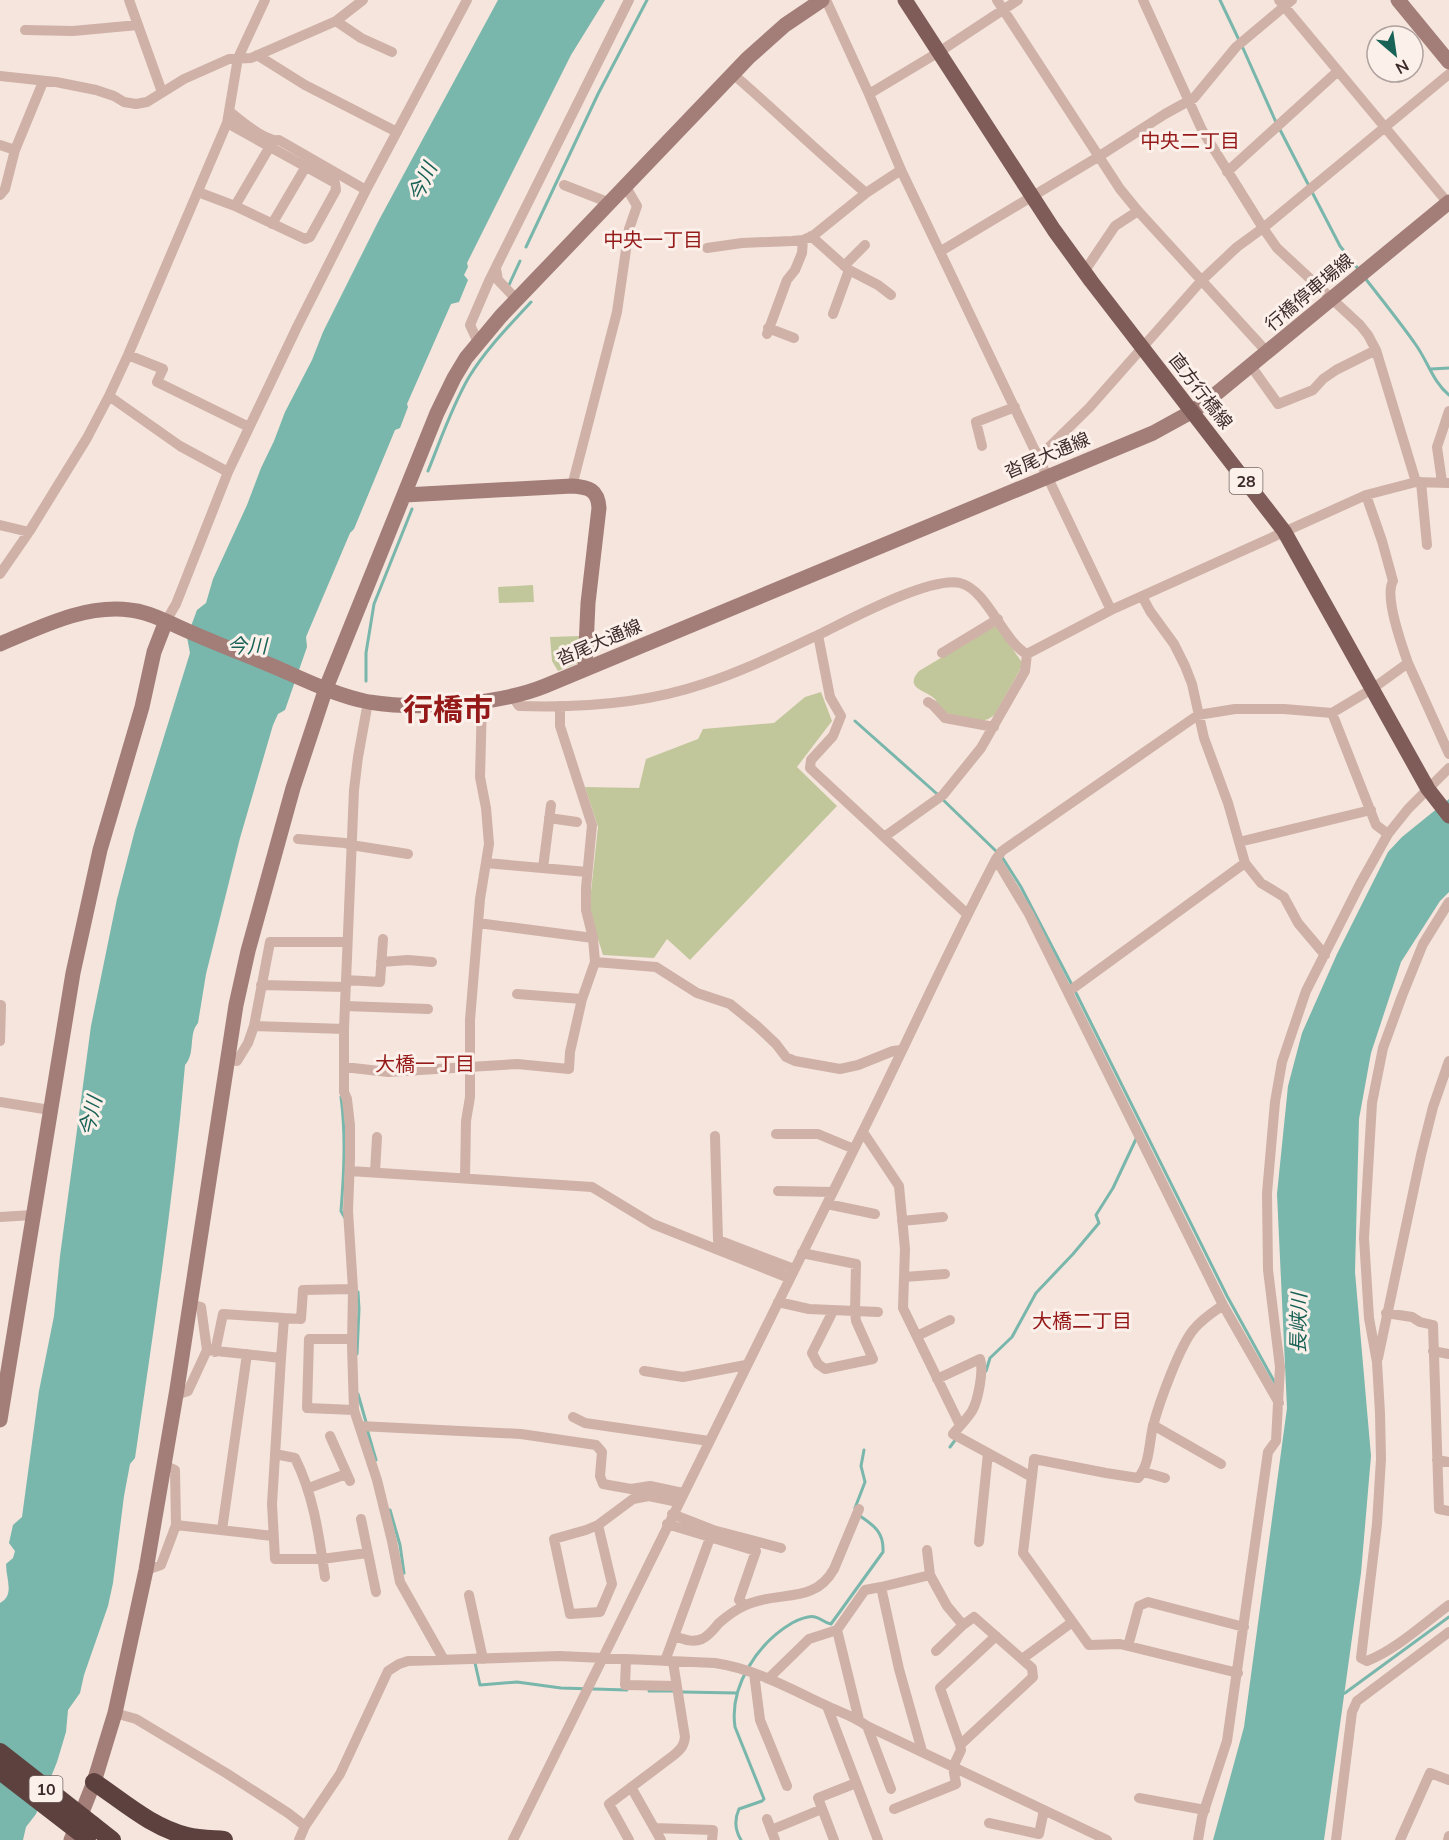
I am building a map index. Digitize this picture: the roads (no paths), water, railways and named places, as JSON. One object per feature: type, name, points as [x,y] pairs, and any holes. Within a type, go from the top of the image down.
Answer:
[{"type":"highway","name":"10","points":[[0,1752],[85,1836]]},
{"type":"highway","name":"10","points":[[0,1771],[85,1836],[112,1840]]},
{"type":"highway","points":[[94,1782],[166,1830],[188,1836],[224,1840]]},
{"type":"main road","name":"直方行橋線","points":[[905,0],[1031,196],[1084,272],[1284,531],[1431,793],[1449,816]]},
{"type":"street","points":[[129,0],[162,92]]},
{"type":"street","points":[[0,574],[87,438],[128,355],[227,123],[238,58],[265,0]]},
{"type":"street","points":[[0,76],[96,90],[124,102],[136,104],[147,102],[184,79],[229,59],[257,56],[336,21],[363,0]]},
{"type":"street","points":[[0,1420],[73,973],[100,850],[142,707],[154,652],[171,623],[176,604],[228,472],[297,327],[396,132],[467,0]]},
{"type":"street","points":[[478,342],[470,325],[629,0]]},
{"type":"street","points":[[85,1836],[94,1782],[116,1713],[146,1570],[176,1395],[227,1059],[248,951],[293,788],[318,685],[405,495],[454,378],[478,342],[733,74],[785,25],[824,0],[869,94],[901,170],[1111,610]]},
{"type":"street","points":[[997,0],[1098,157],[1138,211],[1267,352]]},
{"type":"street","points":[[869,94],[939,52],[1018,0]]},
{"type":"street","points":[[1143,0],[1202,130],[1263,228],[1277,248],[1360,325],[1376,350],[1419,482],[1427,545]]},
{"type":"street","points":[[1398,0],[1449,62]]},
{"type":"street","points":[[941,251],[1194,98],[1236,47],[1285,2],[1338,71],[1448,203]]},
{"type":"street","points":[[336,21],[362,38],[392,52]]},
{"type":"street","points":[[25,30],[73,31],[138,25]]},
{"type":"street","points":[[257,56],[305,86],[396,132]]},
{"type":"street","points":[[1227,171],[1338,71]]},
{"type":"street","points":[[733,74],[866,193]]},
{"type":"street","points":[[1037,457],[1089,408],[1202,280],[1237,247],[1449,74]]},
{"type":"street","points":[[0,195],[5,189],[3,181],[42,81]]},
{"type":"street","points":[[229,111],[252,129],[273,141],[279,140],[366,190]]},
{"type":"street","points":[[198,192],[235,206],[304,239],[310,237],[336,190],[335,183],[227,123]]},
{"type":"street","points":[[0,145],[15,150]]},
{"type":"street","points":[[235,206],[269,148]]},
{"type":"street","points":[[272,224],[305,168]]},
{"type":"street","points":[[707,248],[742,243],[792,242],[807,238],[866,193],[901,170]]},
{"type":"street","points":[[564,185],[610,203]]},
{"type":"street","points":[[572,486],[617,312],[629,229],[637,206],[626,187]]},
{"type":"street","name":"行橋停車場線","points":[[1193,411],[1448,203]]},
{"type":"street","points":[[1084,272],[1115,226],[1138,211]]},
{"type":"street","points":[[807,238],[846,268],[878,285],[891,295]]},
{"type":"street","points":[[794,338],[767,331],[807,238]]},
{"type":"street","points":[[833,314],[846,268],[865,245]]},
{"type":"street","points":[[496,269],[498,280],[517,300]]},
{"type":"street","points":[[1251,366],[1278,404],[1312,390],[1336,370],[1376,350]]},
{"type":"street","points":[[128,355],[163,369],[157,382],[249,427]]},
{"type":"street","points":[[109,396],[180,446],[228,472]]},
{"type":"street","points":[[982,446],[976,422],[1015,407]]},
{"type":"street","name":"沓尾大通線","points":[[0,644],[78,614],[99,609],[131,610],[147,613],[318,685],[368,702],[415,705],[482,701],[512,696],[540,688],[1153,433],[1193,411]]},
{"type":"street","points":[[1027,654],[1111,610],[1366,495],[1419,482],[1445,482],[1437,447],[1449,411]]},
{"type":"street","points":[[405,495],[572,486],[594,492],[598,500],[588,603],[585,669]]},
{"type":"street","points":[[1366,495],[1393,581],[1390,586],[1396,626],[1408,663],[1449,754]]},
{"type":"street","points":[[0,525],[29,532]]},
{"type":"street","points":[[512,696],[519,706],[560,706],[617,703],[684,690],[733,673],[901,596],[950,582],[971,587],[1021,651],[1027,654]]},
{"type":"street","points":[[1142,596],[1150,612],[1174,644],[1192,684],[1204,738],[1228,803],[1245,863],[1261,883],[1284,897],[1298,923],[1325,955]]},
{"type":"street","points":[[942,654],[998,619]]},
{"type":"street","points":[[818,635],[830,697],[842,716],[833,736],[811,760],[810,768],[967,914]]},
{"type":"street","points":[[884,837],[943,795],[981,748],[1025,671],[1027,654]]},
{"type":"street","points":[[513,1840],[863,1132],[967,914],[1002,851],[1198,715],[1235,709],[1284,709],[1332,713],[1372,689],[1408,663]]},
{"type":"street","points":[[465,1178],[471,1067],[470,1020],[489,830],[480,777],[482,701]]},
{"type":"street","points":[[368,702],[354,790],[344,1029],[344,1092],[350,1125],[348,1211],[354,1410],[377,1480],[400,1582],[444,1660]]},
{"type":"street","points":[[928,702],[945,718],[994,727]]},
{"type":"street","points":[[344,1067],[388,1071],[517,1064],[568,1069],[582,999],[595,962],[593,938],[586,910],[592,825],[560,726],[560,706]]},
{"type":"street","points":[[1332,713],[1376,825],[1388,834]]},
{"type":"street","points":[[1198,1840],[1205,1810],[1227,1742],[1268,1452],[1276,1441],[1280,1367],[1268,1270],[1266,1221],[1275,1101],[1282,1062],[1306,991],[1359,884],[1388,834],[1408,809],[1431,793],[1449,768]]},
{"type":"street","points":[[543,868],[551,805]]},
{"type":"street","points":[[1239,842],[1371,810]]},
{"type":"street","points":[[549,818],[578,822]]},
{"type":"street","points":[[298,839],[345,843],[408,854]]},
{"type":"street","points":[[996,859],[1029,914],[1223,1305],[1279,1404]]},
{"type":"street","points":[[486,863],[587,872]]},
{"type":"street","points":[[1068,992],[1245,863]]},
{"type":"street","points":[[1449,902],[1423,945],[1402,996],[1383,1048],[1372,1103],[1364,1238],[1369,1318],[1377,1362],[1380,1424],[1377,1524],[1361,1658],[1367,1661],[1376,1657],[1449,1605]]},
{"type":"street","points":[[478,923],[593,938]]},
{"type":"street","points":[[261,985],[380,982],[383,939]]},
{"type":"street","points":[[227,1059],[237,1061],[241,1058],[254,1026],[270,942],[347,942]]},
{"type":"street","points":[[381,962],[408,960],[432,962]]},
{"type":"street","points":[[595,962],[656,967],[697,993],[730,1004],[757,1026],[786,1057],[795,1061],[840,1069],[901,1050]]},
{"type":"street","points":[[517,994],[582,999]]},
{"type":"street","points":[[0,1041],[1,1005]]},
{"type":"street","points":[[345,1006],[428,1009]]},
{"type":"street","points":[[254,1026],[344,1029]]},
{"type":"street","points":[[1377,1362],[1421,1155],[1445,1085],[1449,1061]]},
{"type":"street","points":[[0,1102],[50,1110]]},
{"type":"street","points":[[863,1132],[899,1186],[904,1250],[903,1308],[960,1425]]},
{"type":"street","points":[[776,1134],[818,1134],[854,1149]]},
{"type":"street","points":[[715,1136],[718,1240],[792,1274]]},
{"type":"street","points":[[375,1172],[377,1137]]},
{"type":"street","points":[[350,1171],[591,1187],[653,1224],[792,1274]]},
{"type":"street","points":[[778,1191],[833,1192]]},
{"type":"street","points":[[826,1204],[875,1214]]},
{"type":"street","points":[[0,1217],[33,1215]]},
{"type":"street","points":[[902,1221],[943,1217]]},
{"type":"street","points":[[802,1253],[856,1264],[856,1321],[873,1359],[825,1369],[818,1364],[812,1353],[833,1311]]},
{"type":"street","points":[[904,1277],[945,1274]]},
{"type":"street","points":[[176,1395],[188,1391],[211,1351],[224,1314],[301,1319],[303,1290],[352,1289]]},
{"type":"street","points":[[778,1302],[808,1309],[878,1312]]},
{"type":"street","points":[[190,1304],[201,1307],[211,1351]]},
{"type":"street","points":[[1223,1305],[1203,1320],[1187,1339],[1153,1425],[1144,1472],[1138,1478],[1034,1459],[1023,1553],[1089,1646],[1120,1644],[1238,1673]]},
{"type":"street","points":[[1386,1312],[1433,1324],[1438,1509],[1449,1511]]},
{"type":"street","points":[[284,1318],[272,1504],[275,1559],[322,1558],[368,1553]]},
{"type":"street","points":[[1369,1318],[1372,1322],[1384,1324]]},
{"type":"street","points":[[917,1336],[950,1320]]},
{"type":"street","points":[[352,1340],[309,1339],[307,1408],[354,1410]]},
{"type":"street","points":[[211,1351],[281,1358]]},
{"type":"street","points":[[1433,1351],[1449,1354]]},
{"type":"street","points":[[222,1530],[247,1354]]},
{"type":"street","points":[[937,1379],[980,1359],[982,1365],[978,1395],[972,1411],[953,1434],[1032,1477]]},
{"type":"street","points":[[644,1371],[683,1377],[746,1365]]},
{"type":"street","points":[[1436,1407],[1449,1409]]},
{"type":"street","points":[[573,1417],[585,1423],[709,1441]]},
{"type":"street","points":[[1153,1425],[1221,1464]]},
{"type":"street","points":[[360,1426],[521,1434],[596,1446],[602,1452],[600,1476],[603,1484],[631,1489],[650,1486],[681,1498]]},
{"type":"street","points":[[309,1488],[348,1478],[330,1436]]},
{"type":"street","points":[[979,1542],[988,1453]]},
{"type":"street","points":[[275,1454],[295,1458],[309,1488],[325,1577]]},
{"type":"street","points":[[1437,1460],[1449,1462]]},
{"type":"street","points":[[146,1570],[160,1565],[176,1525],[175,1470],[164,1465]]},
{"type":"street","points":[[1144,1472],[1165,1478]]},
{"type":"street","points":[[598,1525],[612,1584],[600,1612],[570,1614],[554,1539],[598,1525],[633,1499],[649,1496],[681,1498]]},
{"type":"street","points":[[674,1636],[694,1641],[703,1638],[730,1614],[745,1605],[760,1599],[810,1592],[823,1583],[834,1569],[858,1509]]},
{"type":"street","points":[[361,1519],[376,1592]]},
{"type":"street","points":[[670,1520],[710,1538],[756,1551],[739,1600],[745,1605]]},
{"type":"street","points":[[670,1520],[782,1548]]},
{"type":"street","points":[[176,1525],[273,1536]]},
{"type":"street","points":[[628,1840],[609,1804],[681,1749],[684,1744],[685,1737],[676,1686],[669,1661],[674,1636],[710,1538]]},
{"type":"street","points":[[927,1550],[930,1575],[947,1606],[963,1625]]},
{"type":"street","points":[[769,1678],[809,1639],[837,1630],[865,1590],[930,1575]]},
{"type":"street","points":[[880,1587],[898,1669],[922,1751]]},
{"type":"street","points":[[469,1595],[483,1659]]},
{"type":"street","points":[[1128,1646],[1140,1606],[1148,1602],[1244,1627]]},
{"type":"street","points":[[936,1651],[974,1617],[1032,1668],[1033,1677],[960,1745]]},
{"type":"street","points":[[1022,1659],[1071,1623]]},
{"type":"street","points":[[837,1630],[863,1723],[891,1789]]},
{"type":"street","points":[[1336,1840],[1356,1701],[1449,1632]]},
{"type":"street","points":[[894,1809],[956,1784],[953,1767],[961,1750],[940,1688],[996,1636]]},
{"type":"street","points":[[300,1839],[305,1826],[340,1774],[388,1671],[408,1661],[559,1656],[715,1662],[732,1665],[769,1678],[1102,1839]]},
{"type":"street","points":[[626,1660],[625,1685],[676,1686]]},
{"type":"street","points":[[754,1673],[760,1720],[787,1786]]},
{"type":"street","points":[[827,1706],[878,1840]]},
{"type":"street","points":[[116,1713],[136,1719],[226,1773],[305,1826]]},
{"type":"street","points":[[1400,1840],[1430,1773],[1449,1780]]},
{"type":"street","points":[[834,1840],[818,1798],[856,1783]]},
{"type":"street","points":[[631,1787],[661,1840]]},
{"type":"street","points":[[1139,1798],[1205,1810]]},
{"type":"street","points":[[771,1830],[822,1809]]},
{"type":"street","points":[[989,1823],[1039,1834],[1044,1810]]},
{"type":"street","points":[[654,1828],[712,1830],[712,1840]]},
{"type":"water","name":"今川","points":[[498,0],[605,0],[571,55],[467,263],[468,267],[464,275],[468,280],[459,302],[451,304],[407,404],[400,428],[395,430],[306,637],[307,647],[285,710],[278,714],[273,725],[240,838],[206,974],[198,1023],[193,1033],[190,1055],[185,1065],[169,1212],[149,1360],[135,1458],[130,1464],[124,1496],[108,1606],[80,1693],[68,1710],[66,1732],[57,1762],[36,1814],[26,1827],[23,1840],[0,1840],[0,1603],[5,1600],[9,1586],[6,1564],[13,1558],[15,1551],[9,1543],[13,1525],[22,1517],[39,1391],[54,1316],[91,1026],[117,899],[135,830],[190,653],[187,637],[197,610],[206,603],[213,579],[247,505],[285,412],[312,360],[323,332],[379,220]]},
{"type":"water","name":"長峡川","points":[[1449,799],[1449,892],[1440,901],[1401,962],[1371,1053],[1359,1119],[1355,1272],[1371,1456],[1361,1573],[1324,1840],[1213,1840],[1244,1727],[1287,1408],[1277,1194],[1288,1086],[1302,1033],[1337,954],[1388,852],[1402,837]]},
{"type":"waterway","points":[[526,247],[598,94],[647,0]]},
{"type":"waterway","points":[[1220,0],[1239,40]]},
{"type":"waterway","points":[[1242,46],[1275,120],[1309,186]]},
{"type":"waterway","points":[[1312,192],[1340,246],[1359,270]]},
{"type":"waterway","points":[[509,285],[520,261]]},
{"type":"waterway","points":[[1365,278],[1410,336],[1431,372],[1449,395]]},
{"type":"waterway","points":[[428,471],[452,411],[469,377],[490,347],[531,302]]},
{"type":"waterway","points":[[1431,369],[1449,368]]},
{"type":"waterway","points":[[366,681],[366,653],[374,604],[412,509]]},
{"type":"waterway","points":[[855,721],[936,793],[997,852]]},
{"type":"waterway","points":[[1002,857],[1021,887],[1072,985]]},
{"type":"waterway","points":[[1075,991],[1227,1296],[1275,1383]]},
{"type":"waterway","points":[[341,1097],[344,1126],[341,1211],[345,1218]]},
{"type":"waterway","points":[[986,1371],[990,1358],[1012,1337],[1036,1293],[1099,1223],[1096,1215],[1113,1188],[1136,1139]]},
{"type":"waterway","points":[[357,1354],[358,1292]]},
{"type":"waterway","points":[[358,1394],[366,1422]]},
{"type":"waterway","points":[[367,1429],[376,1460]]},
{"type":"waterway","points":[[950,1447],[956,1439]]},
{"type":"waterway","points":[[855,1508],[865,1482],[861,1466],[864,1450]]},
{"type":"waterway","points":[[390,1510],[400,1545],[404,1573]]},
{"type":"waterway","points":[[741,1840],[736,1825],[739,1809],[764,1799],[735,1727],[734,1712],[741,1681],[757,1654],[792,1623],[812,1617],[831,1624],[883,1552],[880,1535],[870,1523],[860,1516]]},
{"type":"waterway","points":[[1341,1694],[1449,1617]]},
{"type":"waterway","points":[[475,1663],[480,1685],[517,1682],[561,1688],[627,1690]]},
{"type":"waterway","points":[[649,1691],[675,1691]]},
{"type":"waterway","points":[[682,1692],[737,1693]]},
{"type":"district","name":"中央二丁目","points":[[1190,140]]},
{"type":"district","name":"中央一丁目","points":[[653,239]]},
{"type":"district","name":"行橋市","points":[[448,709]]},
{"type":"district","name":"大橋一丁目","points":[[425,1063]]},
{"type":"district","name":"大橋二丁目","points":[[1082,1320]]}]
